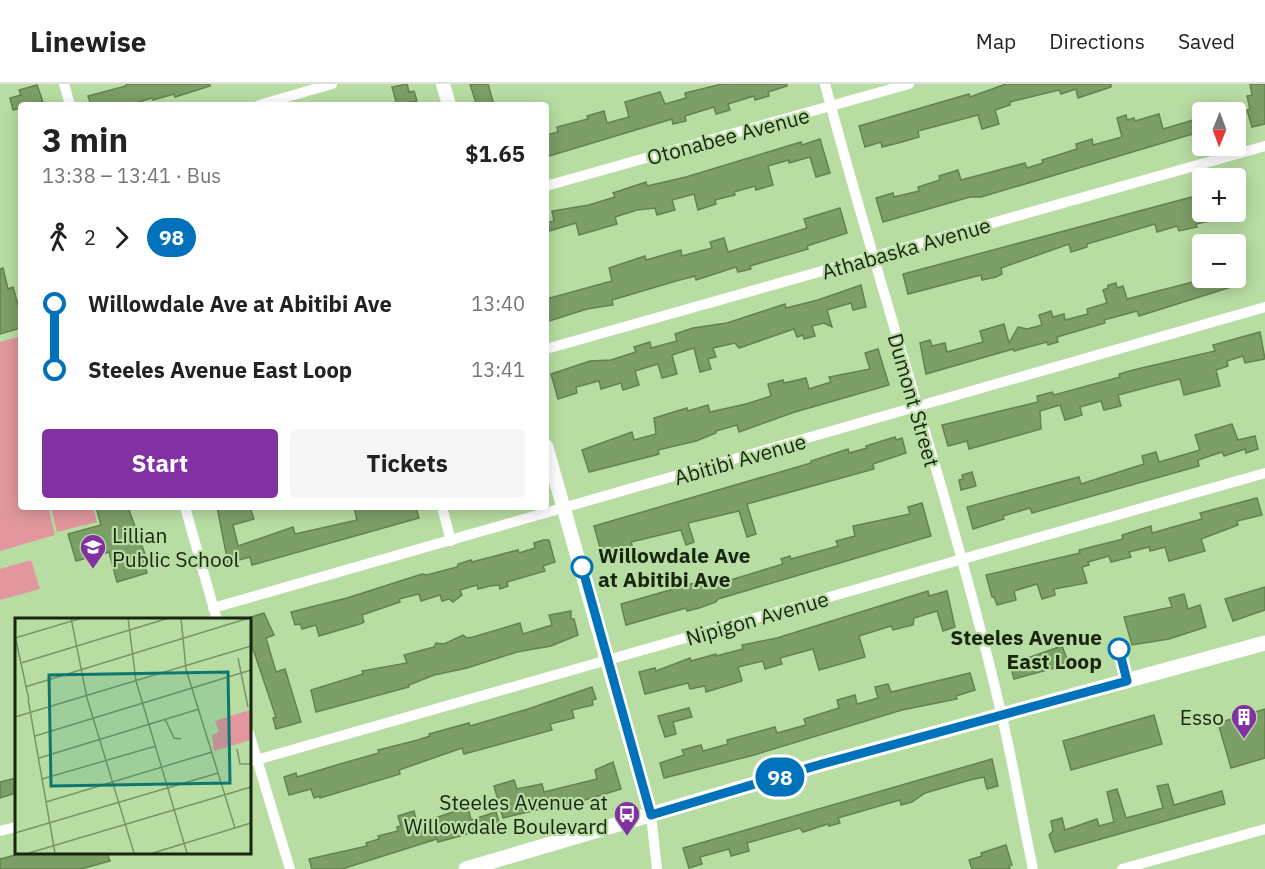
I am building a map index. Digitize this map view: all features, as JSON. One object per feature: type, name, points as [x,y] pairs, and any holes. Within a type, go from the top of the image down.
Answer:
[{"type":"main road","points":[[466,869],[822,764],[1265,643]]},
{"type":"street","points":[[64,84],[69,102]]},
{"type":"street","points":[[269,102],[332,84]]},
{"type":"street","points":[[443,84],[448,102]]},
{"type":"street","name":"Dumont Street","points":[[825,84],[873,258],[962,561],[1002,716],[1033,869]]},
{"type":"street","name":"Otonabee Avenue","points":[[549,185],[909,84]]},
{"type":"street","name":"Athabaska Avenue","points":[[549,348],[1265,146]]},
{"type":"street","name":"Abitibi Avenue","points":[[213,608],[917,409],[1265,307]]},
{"type":"street","points":[[549,456],[609,660],[651,815],[657,869]]},
{"type":"street","name":"Nipigon Avenue","points":[[253,761],[1265,473]]},
{"type":"street","points":[[186,510],[216,618]]},
{"type":"street","points":[[443,510],[451,541]]},
{"type":"street","points":[[250,740],[253,761],[290,869]]},
{"type":"street","points":[[0,831],[15,827]]},
{"type":"street","points":[[1122,869],[1265,828]]},
{"type":"shaded area","points":[[18,337],[18,510],[49,510],[55,535],[0,551],[0,342]]},
{"type":"shaded area","points":[[52,510],[94,510],[97,522],[57,532]]},
{"type":"shaded area","points":[[31,560],[40,589],[0,600],[0,569]]},
{"type":"building","points":[[126,84],[210,84],[210,86],[175,97],[174,94],[139,102],[90,102],[88,96],[126,86]]},
{"type":"building","points":[[407,84],[409,92],[414,91],[417,101],[396,102],[392,87]]},
{"type":"building","points":[[470,84],[488,84],[493,102],[476,102]]},
{"type":"building","points":[[722,84],[787,84],[787,86],[768,92],[769,96],[755,100],[754,96],[728,104],[730,110],[716,114],[714,107],[685,116],[686,121],[673,124],[672,119],[549,156],[549,134],[558,132],[557,127],[588,119],[587,116],[604,111],[607,123],[629,117],[625,102],[660,92],[665,104],[686,98],[685,93]]},
{"type":"building","points":[[1006,84],[1111,84],[1111,87],[1078,98],[1076,89],[1061,94],[1059,90],[1010,102],[1010,105],[995,110],[999,124],[982,129],[978,115],[918,131],[919,137],[902,142],[882,147],[881,142],[865,147],[859,126],[969,94],[970,97]]},
{"type":"building","points":[[1250,84],[1265,84],[1265,124],[1252,127],[1247,110],[1250,109],[1247,96],[1252,95]]},
{"type":"building","points":[[37,85],[43,102],[18,102],[18,109],[13,110],[10,98],[21,95],[19,90]]},
{"type":"building","points":[[1159,114],[1163,129],[1192,120],[1192,134],[981,197],[970,197],[883,222],[876,198],[893,193],[894,197],[919,191],[918,187],[940,180],[939,176],[958,170],[961,180],[1025,163],[1027,168],[1043,163],[1042,160],[1077,149],[1076,144],[1092,139],[1093,145],[1122,137],[1117,118],[1126,115],[1127,120],[1134,118],[1135,121]]},
{"type":"building","points":[[820,139],[830,173],[816,177],[810,157],[789,163],[789,160],[768,166],[773,185],[756,190],[755,186],[734,192],[735,195],[715,200],[716,204],[698,210],[694,194],[672,200],[675,210],[657,215],[655,208],[637,210],[615,217],[617,224],[579,235],[576,223],[549,231],[549,222],[554,221],[552,211],[589,205],[615,197],[613,193],[646,182],[647,186],[686,177],[801,142],[802,145]]},
{"type":"building","points":[[1192,197],[1192,222],[1205,222],[1196,224],[1197,227],[1179,231],[1177,226],[1157,232],[1155,224],[1087,244],[1087,247],[1071,252],[1069,244],[1001,268],[1002,274],[996,277],[982,280],[981,275],[908,294],[903,274]]},
{"type":"building","points":[[840,208],[847,233],[807,246],[808,249],[750,266],[751,269],[738,272],[736,267],[696,280],[695,276],[612,300],[613,305],[587,309],[549,321],[549,298],[612,281],[609,268],[645,256],[646,260],[681,250],[682,256],[712,248],[710,242],[724,238],[728,252],[807,228],[804,219]]},
{"type":"building","points":[[3,268],[8,289],[13,287],[18,304],[18,329],[0,334],[0,269]]},
{"type":"building","points":[[1192,282],[1192,288],[1228,288],[1139,316],[1137,311],[1104,320],[1105,323],[1057,337],[1058,342],[1048,345],[1047,342],[1014,351],[1013,349],[926,374],[920,343],[930,340],[932,346],[945,343],[947,352],[983,342],[980,331],[1004,324],[1009,343],[1018,327],[1027,329],[1042,325],[1039,315],[1051,311],[1053,317],[1064,314],[1065,320],[1088,314],[1087,309],[1107,303],[1103,290],[1108,288],[1108,285],[1116,283],[1117,288],[1123,286],[1127,299]]},
{"type":"building","points":[[861,285],[866,307],[853,310],[851,303],[827,310],[832,327],[824,323],[812,326],[815,336],[804,339],[803,335],[797,337],[794,329],[739,348],[735,343],[713,348],[716,357],[708,359],[711,369],[700,372],[694,348],[672,355],[677,374],[662,378],[658,364],[635,371],[639,385],[623,390],[621,383],[601,389],[599,381],[576,387],[577,393],[558,399],[551,374],[590,361],[611,360],[636,352],[634,347],[650,342],[651,348],[677,341],[675,334],[693,328],[727,323],[785,304],[786,308],[818,300]]},
{"type":"building","points":[[1260,332],[1265,359],[1245,363],[1243,356],[1227,361],[1228,366],[1216,370],[1220,386],[1184,395],[1180,379],[1118,395],[1121,406],[1104,410],[1101,401],[1080,407],[1082,415],[1065,420],[1060,405],[1040,411],[1041,429],[969,449],[967,441],[948,446],[942,425],[1038,402],[1037,396],[1052,392],[1054,395],[1120,377],[1119,374],[1133,370],[1215,351],[1213,345]]},
{"type":"building","points":[[878,349],[889,385],[795,412],[739,432],[737,425],[716,431],[696,441],[658,450],[659,454],[656,455],[589,472],[582,450],[632,432],[634,440],[656,434],[654,418],[687,408],[688,411],[708,405],[710,412],[746,404],[771,396],[768,384],[783,380],[784,383],[806,378],[809,389],[831,382],[829,377],[870,369],[865,353]]},
{"type":"building","points":[[1232,424],[1238,440],[1255,436],[1258,449],[1246,453],[1245,449],[1224,456],[1222,452],[1198,460],[1199,466],[1032,513],[1030,508],[1003,516],[1004,519],[973,529],[967,507],[1079,477],[1081,484],[1144,464],[1142,456],[1156,452],[1159,462],[1200,450],[1195,435]]},
{"type":"building","points":[[895,437],[896,440],[902,438],[906,453],[873,464],[874,469],[747,504],[756,534],[747,537],[739,511],[688,523],[694,542],[686,545],[681,530],[631,542],[637,562],[628,564],[622,546],[601,551],[594,526],[811,463],[811,461],[848,449],[849,453],[867,448],[866,446]]},
{"type":"building","points":[[972,472],[976,486],[961,490],[959,480],[963,479],[962,475]]},
{"type":"building","points":[[1257,498],[1262,515],[1237,521],[1238,525],[1201,539],[1205,551],[1169,561],[1165,547],[1150,551],[1149,547],[1129,552],[1131,557],[1111,562],[1109,556],[1088,562],[1089,565],[1082,567],[1087,583],[1054,589],[1055,595],[1042,599],[1037,584],[1014,591],[1016,600],[997,605],[992,597],[986,575],[1080,553],[1079,550],[1123,539],[1122,535],[1151,526],[1152,533],[1202,519],[1200,513]]},
{"type":"building","points":[[922,503],[931,536],[718,599],[716,602],[699,608],[687,611],[686,608],[626,625],[621,604],[712,578],[714,585],[783,564],[781,559],[790,556],[791,559],[838,546],[836,541],[855,536],[853,526],[910,514],[908,507]]},
{"type":"building","points":[[97,510],[129,510],[145,554],[142,555],[147,573],[117,582],[109,552],[76,561],[68,534],[101,525]]},
{"type":"building","points":[[218,510],[251,510],[254,519],[233,525],[238,546],[293,527],[295,534],[357,520],[355,510],[417,510],[419,518],[252,565],[250,557],[228,563]]},
{"type":"building","points":[[549,540],[555,562],[543,566],[545,571],[507,582],[508,586],[500,589],[499,585],[478,589],[477,585],[460,590],[462,595],[453,602],[449,599],[442,601],[440,595],[421,601],[419,594],[399,599],[400,602],[362,615],[364,622],[360,624],[319,636],[316,625],[302,629],[300,624],[295,625],[291,612],[347,598],[422,574],[427,575],[457,567],[458,564],[471,560],[472,562],[518,550],[519,553],[535,548],[534,543]]},
{"type":"building","points":[[1265,587],[1265,610],[1233,621],[1225,599]]},
{"type":"building","points":[[928,591],[929,596],[947,591],[955,627],[943,631],[937,611],[914,618],[913,625],[893,630],[891,626],[859,636],[865,657],[819,670],[813,649],[780,658],[782,664],[765,669],[763,661],[738,667],[742,681],[706,692],[705,686],[690,689],[688,683],[645,694],[639,672],[655,668],[656,671],[690,658],[691,661],[743,649],[742,645],[777,638]]},
{"type":"building","points":[[1184,594],[1188,609],[1200,605],[1206,627],[1169,639],[1132,645],[1124,617],[1172,607],[1169,598]]},
{"type":"building","points":[[571,611],[571,619],[574,619],[578,635],[551,646],[517,652],[467,668],[434,675],[409,685],[409,687],[316,712],[311,690],[363,674],[362,671],[407,663],[404,655],[434,647],[436,643],[444,644],[463,635],[467,638],[473,637],[520,623],[523,634],[552,625],[549,615]]},
{"type":"building","points":[[264,613],[274,635],[266,638],[276,672],[285,669],[301,722],[276,729],[273,718],[276,717],[250,640],[250,618],[248,618]]},
{"type":"building","points":[[1062,646],[1069,664],[1014,679],[1010,664]]},
{"type":"building","points":[[970,673],[975,690],[956,696],[957,699],[902,710],[754,755],[664,778],[660,763],[684,755],[682,750],[701,745],[703,751],[728,744],[727,740],[775,727],[777,733],[806,725],[804,719],[839,708],[837,700],[855,695],[857,704],[878,698],[875,687],[888,684],[891,692]]},
{"type":"building","points":[[592,687],[596,699],[592,700],[593,705],[572,710],[574,718],[550,724],[552,730],[464,754],[462,748],[399,770],[400,774],[320,798],[320,796],[314,798],[311,789],[289,795],[284,777],[296,773],[297,777],[379,753],[378,750],[418,740],[430,736],[429,734],[469,723],[470,726]]},
{"type":"building","points":[[689,708],[692,717],[673,722],[676,734],[665,737],[658,716]]},
{"type":"building","name":"Esso","points":[[1265,709],[1265,758],[1231,768],[1218,723]]},
{"type":"building","points":[[1154,715],[1162,744],[1071,770],[1063,741]]},
{"type":"building","points":[[992,759],[998,786],[987,789],[984,777],[970,780],[925,793],[912,802],[901,805],[900,800],[838,818],[840,823],[829,826],[828,824],[803,832],[800,828],[747,843],[749,851],[731,856],[729,849],[700,857],[702,864],[689,868],[683,848]]},
{"type":"building","points":[[613,762],[621,789],[555,809],[554,806],[503,818],[494,786],[514,780],[517,789],[542,784],[544,792],[597,779],[595,770]]},
{"type":"building","points":[[15,778],[15,793],[0,798],[0,782]]},
{"type":"building","points":[[1168,784],[1174,805],[1222,791],[1225,804],[1055,852],[1049,835],[1053,831],[1051,821],[1062,818],[1065,830],[1097,819],[1099,826],[1114,822],[1107,792],[1117,789],[1126,818],[1163,808],[1157,786]]},
{"type":"building","points":[[468,807],[471,820],[496,812],[500,825],[438,842],[437,839],[342,869],[312,869],[309,859],[367,846],[366,843],[379,839],[378,836],[398,831],[397,827],[401,826],[398,816],[414,811],[417,824]]},
{"type":"building","points":[[1006,845],[1012,865],[1009,866],[1010,869],[972,869],[969,860],[982,856],[981,853]]},
{"type":"building","points":[[19,854],[108,854],[110,861],[81,869],[0,869],[0,859]]},
{"type":"bus line","name":"98","points":[[582,567],[651,815],[822,764],[1127,681],[1119,649]]},
{"type":"place","name":"Willowdale Ave at Abitibi Ave","points":[[582,567]]},
{"type":"place","name":"Lillian Public School","points":[[93,570]]},
{"type":"place","name":"Steeles Avenue East Loop","points":[[1119,649]]},
{"type":"place","name":"Esso","points":[[1244,740]]},
{"type":"place","name":"Steeles Avenue at Willowdale Boulevard","points":[[627,837]]}]
